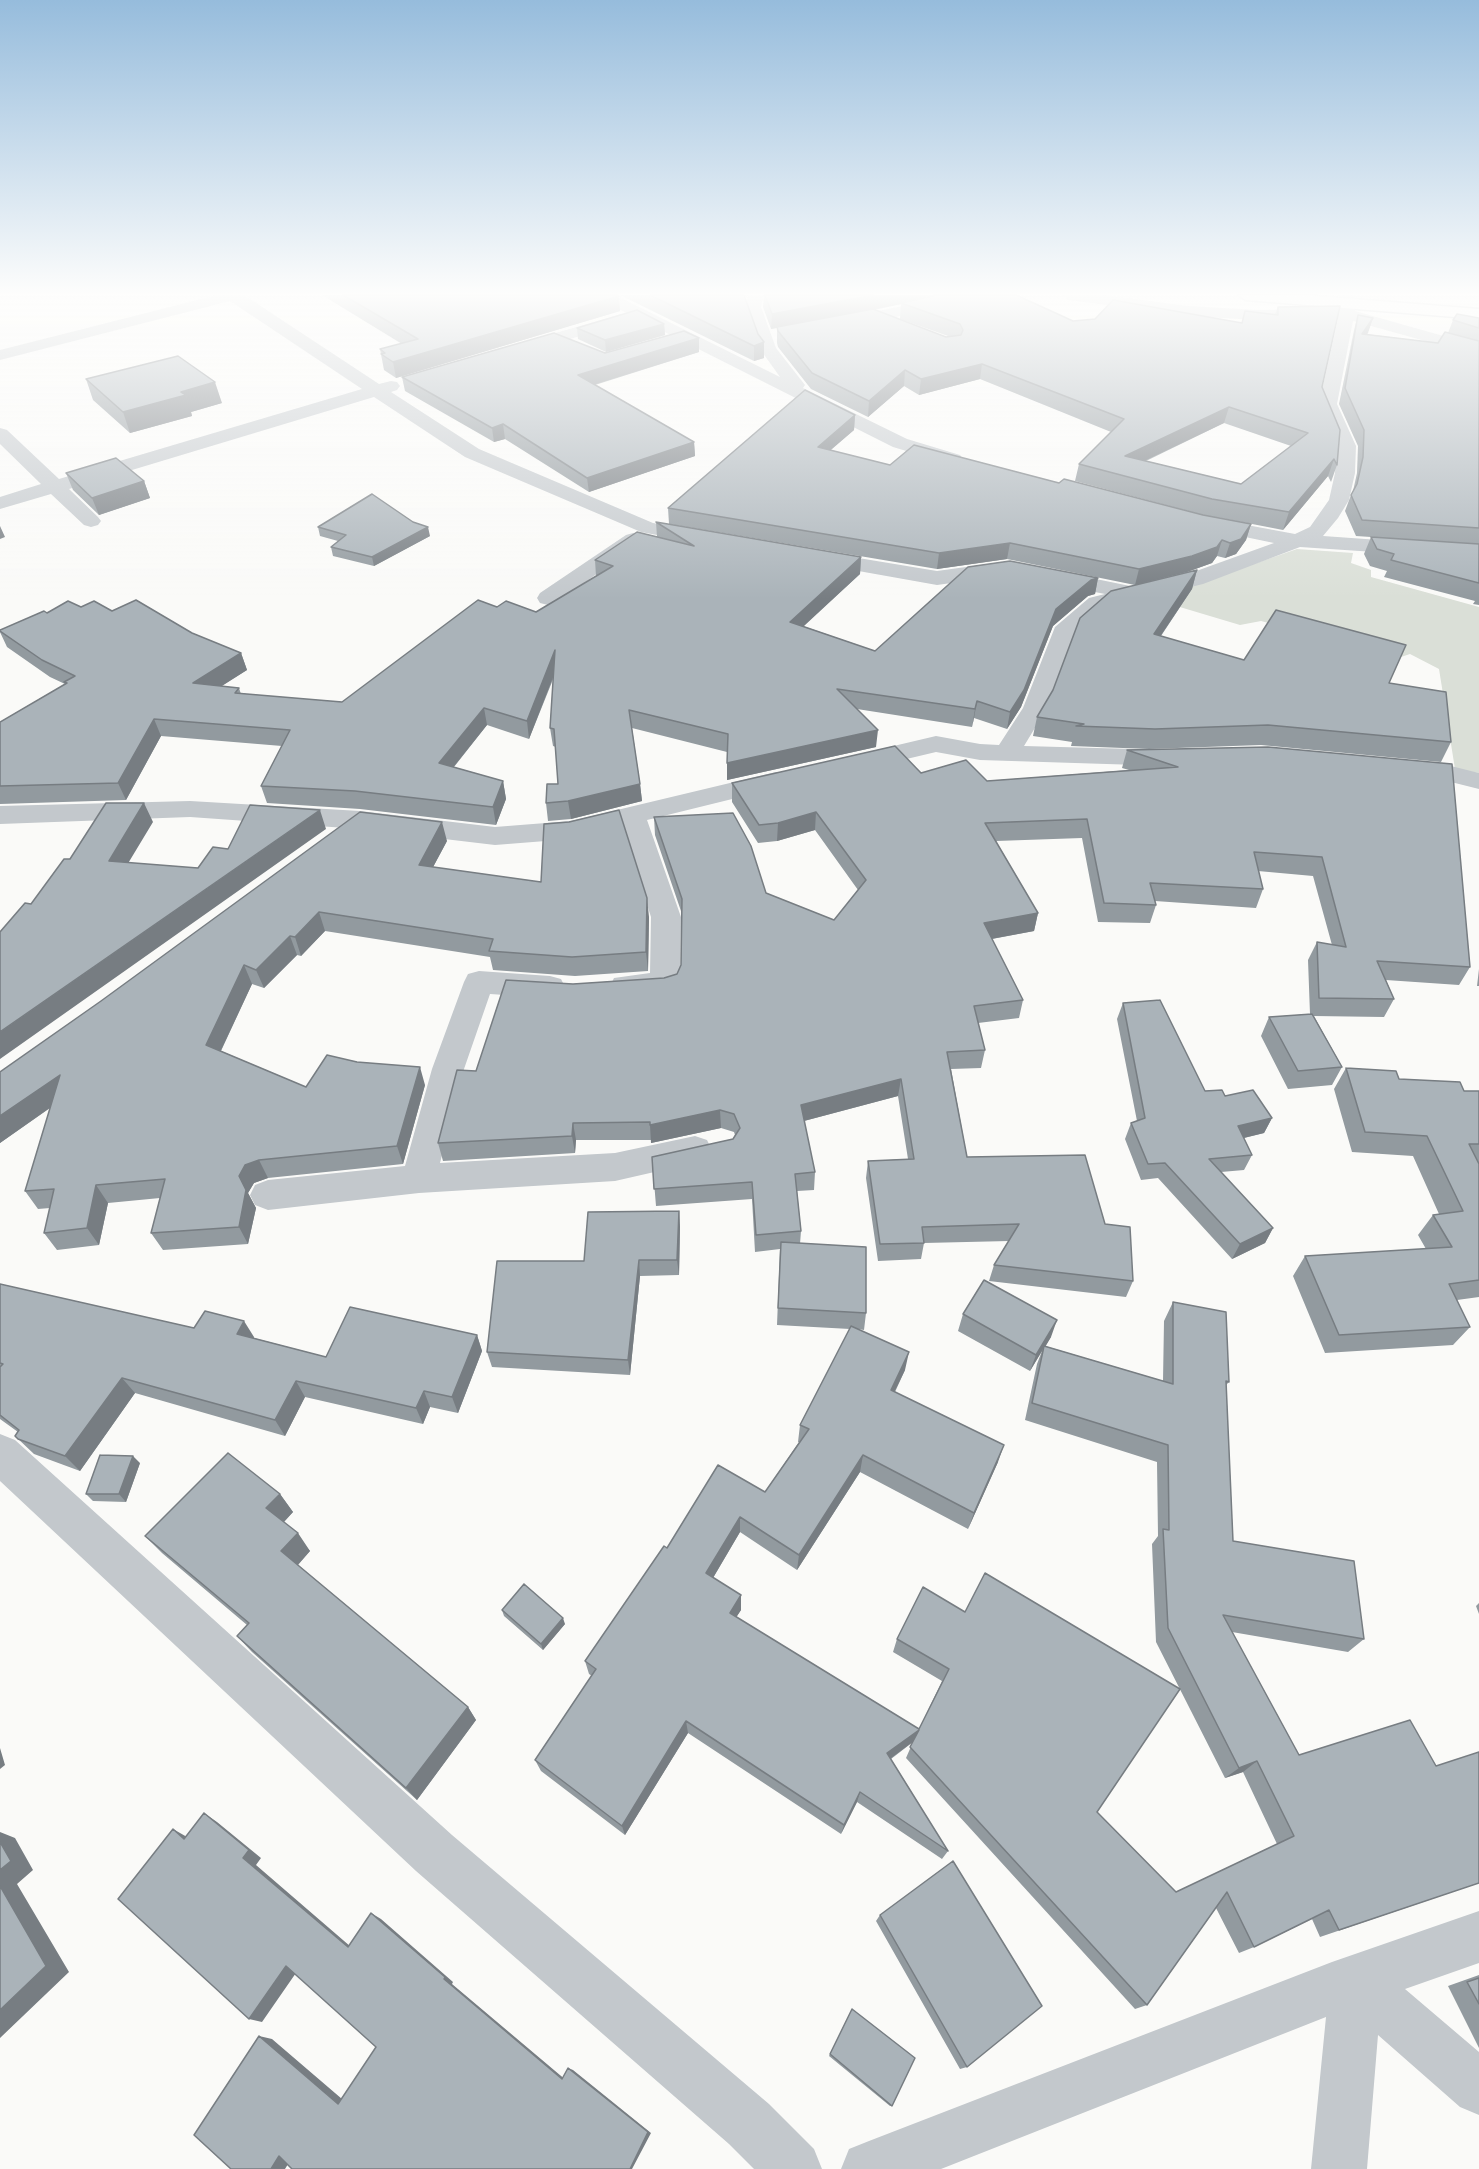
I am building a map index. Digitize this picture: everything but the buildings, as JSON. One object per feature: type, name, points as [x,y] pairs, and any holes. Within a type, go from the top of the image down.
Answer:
[{"type":"street","points":[[0,503],[355,396]]},
{"type":"street","points":[[385,396],[472,453],[648,528],[717,540]]},
{"type":"street","points":[[786,409],[800,396]]},
{"type":"street","points":[[807,396],[900,443],[970,463]]},
{"type":"street","points":[[1007,752],[1035,708],[1063,632],[1097,603],[1195,579],[1299,541],[1317,531],[1340,500],[1345,472],[1346,446],[1328,404],[1329,396]]},
{"type":"street","points":[[0,434],[91,521]]},
{"type":"street","points":[[548,598],[648,528],[665,513]]},
{"type":"street","points":[[1184,518],[1299,541],[1479,553]]},
{"type":"street","points":[[798,554],[937,578],[1007,568],[1132,593]]},
{"type":"street","points":[[0,815],[190,809],[360,820],[495,836],[571,831],[936,744],[980,752],[1149,759],[1194,757]]},
{"type":"street","points":[[1380,766],[1443,772],[1479,781]]},
{"type":"street","points":[[419,1179],[448,1069],[479,982],[586,988],[665,983],[666,917],[632,815]]},
{"type":"street","points":[[321,849],[360,820]]},
{"type":"street","points":[[268,1195],[419,1179],[615,1167],[721,1144]]},
{"type":"street","points":[[0,1454],[434,1853],[749,2124],[794,2169]]},
{"type":"street","points":[[869,2169],[1356,1981],[1479,1936]]},
{"type":"street","points":[[1356,1981],[1479,2088]]},
{"type":"street","points":[[1339,2169],[1356,1981]]},
{"type":"shaded area","points":[[1297,549],[1353,553],[1351,563],[1371,570],[1371,577],[1479,607],[1479,773],[1455,769],[1439,669],[1410,654],[1398,658],[1261,621],[1240,625],[1153,599]]}]
